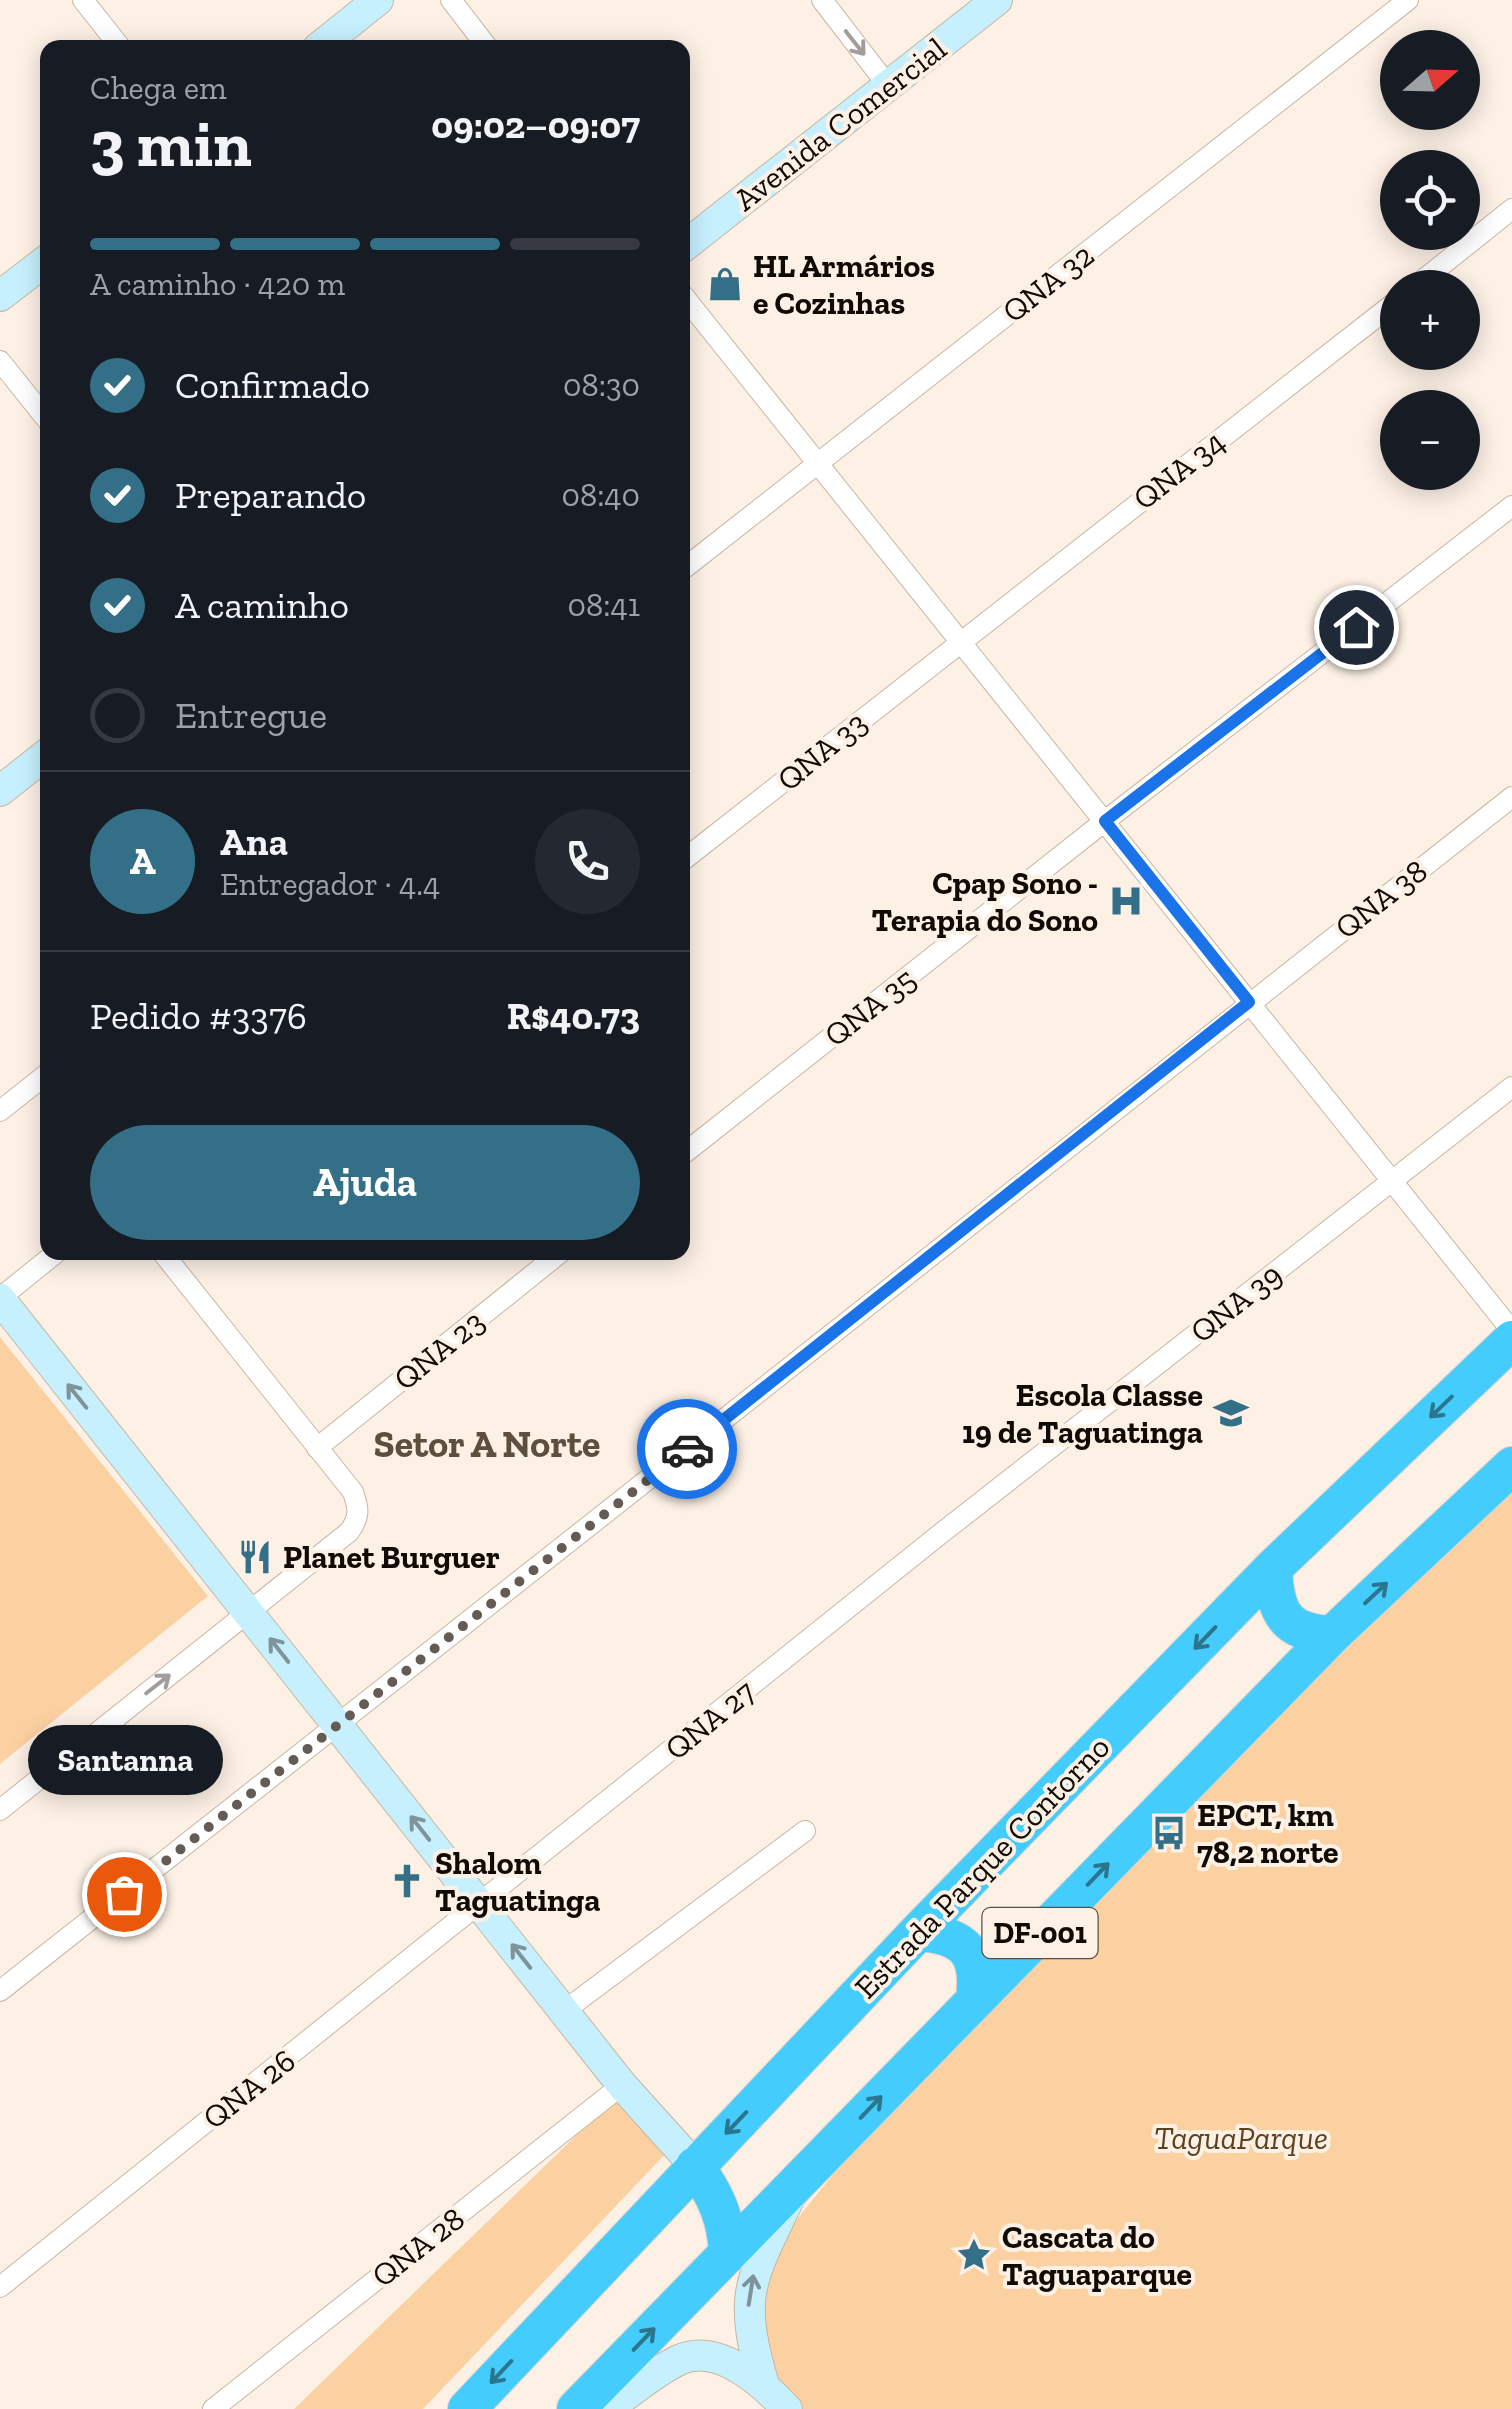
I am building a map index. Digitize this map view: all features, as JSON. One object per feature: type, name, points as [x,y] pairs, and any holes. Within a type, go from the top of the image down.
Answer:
[{"type":"highway","name":"Estrada Parque Contorno","points":[[467,2409],[918,1932],[1273,1568],[1512,1340]]},
{"type":"highway","name":"DF-001","points":[[576,2409],[1332,1635],[1512,1466]]},
{"type":"highway","points":[[1273,1568],[1274,1594],[1290,1625],[1308,1634],[1332,1635]]},
{"type":"highway","points":[[918,1932],[954,1938],[966,1948],[975,1963],[976,1999]]},
{"type":"highway","points":[[695,2166],[717,2196],[728,2252]]},
{"type":"street","points":[[83,0],[114,40]]},
{"type":"street","points":[[328,40],[378,0]]},
{"type":"street","points":[[451,0],[482,40]]},
{"type":"street","points":[[822,0],[889,86]]},
{"type":"street","name":"Avenida Comercial","points":[[690,242],[997,0]]},
{"type":"street","name":"QNA 32","points":[[690,564],[1408,0]]},
{"type":"street","points":[[1435,270],[1512,209]]},
{"type":"street","points":[[0,296],[40,265]]},
{"type":"street","points":[[690,304],[1512,1331]]},
{"type":"street","name":"QNA 34","points":[[960,640],[1380,314]]},
{"type":"street","points":[[0,361],[40,411]]},
{"type":"street","name":"QNA 35","points":[[690,1149],[1512,506]]},
{"type":"street","name":"QNA 33","points":[[690,855],[960,640]]},
{"type":"street","points":[[0,791],[40,759]]},
{"type":"street","name":"QNA 38","points":[[0,1990],[339,1727],[1512,797]]},
{"type":"street","points":[[0,1111],[40,1079]]},
{"type":"street","name":"QNA 39","points":[[939,1535],[1512,1087]]},
{"type":"street","points":[[46,1260],[0,1299],[622,2084],[695,2166]]},
{"type":"street","points":[[0,1810],[349,1532],[358,1520],[352,1492],[168,1260]]},
{"type":"street","name":"QNA 23","points":[[317,1448],[551,1260]]},
{"type":"street","name":"QNA 27","points":[[480,1905],[939,1535]]},
{"type":"street","points":[[564,2011],[805,1832]]},
{"type":"street","name":"QNA 26","points":[[8,2280],[480,1905]]},
{"type":"street","name":"QNA 28","points":[[213,2409],[622,2084]]},
{"type":"street","points":[[764,2385],[749,2329],[750,2282],[794,2188]]},
{"type":"street","points":[[608,2409],[680,2359],[696,2356],[728,2362],[764,2385],[786,2409]]},
{"type":"green space","points":[[0,1337],[208,1596],[0,1764]]},
{"type":"green space","name":"TaguaParque","points":[[1512,1492],[1512,2409],[789,2409],[761,2345],[757,2309],[785,2234],[852,2151],[1263,1728]]},
{"type":"green space","points":[[619,2094],[670,2149],[423,2409],[294,2409]]},
{"type":"way so far","points":[[124,1894],[687,1449]]},
{"type":"place","name":"HL Armários e Cozinhas","points":[[725,284]]},
{"type":"place","name":"Cpap Sono - Terapia do Sono","points":[[1126,901]]},
{"type":"place","name":"Escola Classe 19 de Taguatinga","points":[[1231,1413]]},
{"type":"place","name":"Planet Burguer","points":[[255,1557]]},
{"type":"place","name":"EPCT, km 78,2 norte","points":[[1169,1833]]},
{"type":"place","name":"Shalom Taguatinga","points":[[407,1881]]},
{"type":"place","name":"Santanna","points":[[124,1894]]},
{"type":"place","name":"Cascata do Taguaparque","points":[[974,2255]]},
{"type":"district","name":"Setor A Norte","points":[[487,1444]]},
{"type":"route","points":[[687,1449],[1249,1002],[1105,821],[1356,627]]}]
